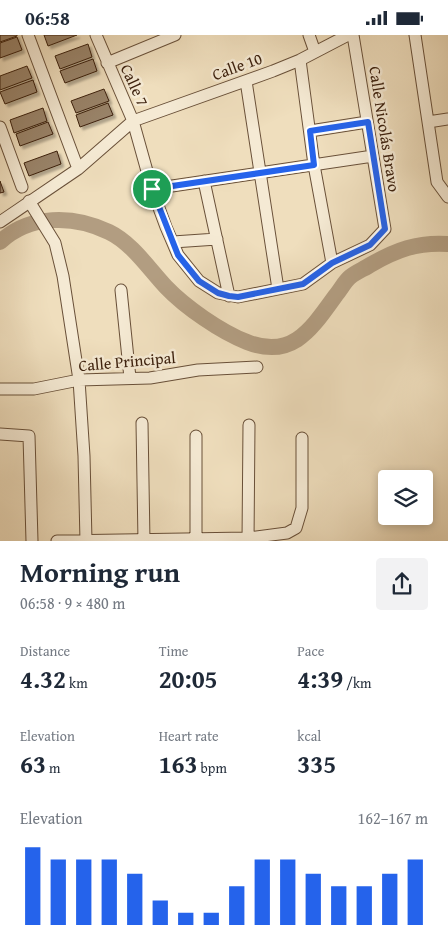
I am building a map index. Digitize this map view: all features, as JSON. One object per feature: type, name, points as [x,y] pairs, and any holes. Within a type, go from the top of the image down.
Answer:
[{"type":"street","points":[[28,35],[77,166]]},
{"type":"street","name":"Calle 7","points":[[96,35],[134,121],[152,189],[178,255],[199,281],[218,293],[229,296]]},
{"type":"street","points":[[107,63],[175,35]]},
{"type":"street","points":[[309,35],[315,52]]},
{"type":"street","name":"Calle 10","points":[[134,121],[246,81],[300,59],[348,35]]},
{"type":"street","name":"Calle Nicolás Bravo","points":[[332,263],[370,245],[385,229],[354,35]]},
{"type":"street","points":[[415,35],[437,182],[448,197]]},
{"type":"street","points":[[204,181],[229,296],[303,284],[332,263],[314,165],[300,59]]},
{"type":"street","points":[[246,81],[278,289]]},
{"type":"street","points":[[428,122],[448,119]]},
{"type":"street","points":[[0,222],[32,204],[78,169],[134,121]]},
{"type":"street","points":[[310,131],[368,122]]},
{"type":"street","points":[[0,127],[22,187]]},
{"type":"street","points":[[152,189],[373,156]]},
{"type":"street","points":[[32,204],[55,243],[63,276],[79,380],[84,456],[86,540]]},
{"type":"street","points":[[173,242],[217,239]]},
{"type":"street","points":[[121,290],[130,378]]},
{"type":"street","name":"Calle Principal","points":[[0,389],[34,389],[79,380],[150,378],[198,370],[257,367]]},
{"type":"street","points":[[142,423],[144,540]]},
{"type":"street","points":[[248,539],[249,425]]},
{"type":"street","points":[[0,434],[29,435],[32,541]]},
{"type":"street","points":[[196,436],[196,539]]},
{"type":"street","points":[[57,541],[248,539],[277,536],[296,528],[302,508],[302,438]]},
{"type":"building","points":[[0,35],[17,35],[17,36],[0,42]]},
{"type":"building","points":[[44,35],[77,35],[48,46]]},
{"type":"building","points":[[17,37],[22,50],[0,58],[0,43]]},
{"type":"building","points":[[88,44],[92,57],[60,69],[55,56]]},
{"type":"building","points":[[93,59],[97,71],[65,83],[60,71]]},
{"type":"building","points":[[27,66],[32,78],[0,90],[0,76]]},
{"type":"building","points":[[33,80],[37,92],[5,104],[0,92]]},
{"type":"building","points":[[104,89],[109,101],[76,113],[71,101]]},
{"type":"building","points":[[108,103],[113,115],[80,127],[76,115]]},
{"type":"building","points":[[43,108],[47,121],[14,133],[10,120]]},
{"type":"building","points":[[48,122],[53,134],[20,146],[16,134]]},
{"type":"building","points":[[57,151],[61,164],[29,176],[24,163]]},
{"type":"building","points":[[0,181],[4,192],[0,193]]},
{"type":"waterway","points":[[0,242],[25,226],[38,222],[67,220],[95,226],[109,232],[125,243],[183,303],[226,332],[263,347],[277,347],[289,344],[300,338],[318,319],[350,277],[380,260],[407,248],[426,244],[448,244]]},
{"type":"route","points":[[368,122],[385,229],[370,245],[332,263],[303,284],[238,297],[229,296],[218,293],[199,281],[178,255],[152,189],[314,165],[310,131],[368,122]]}]
